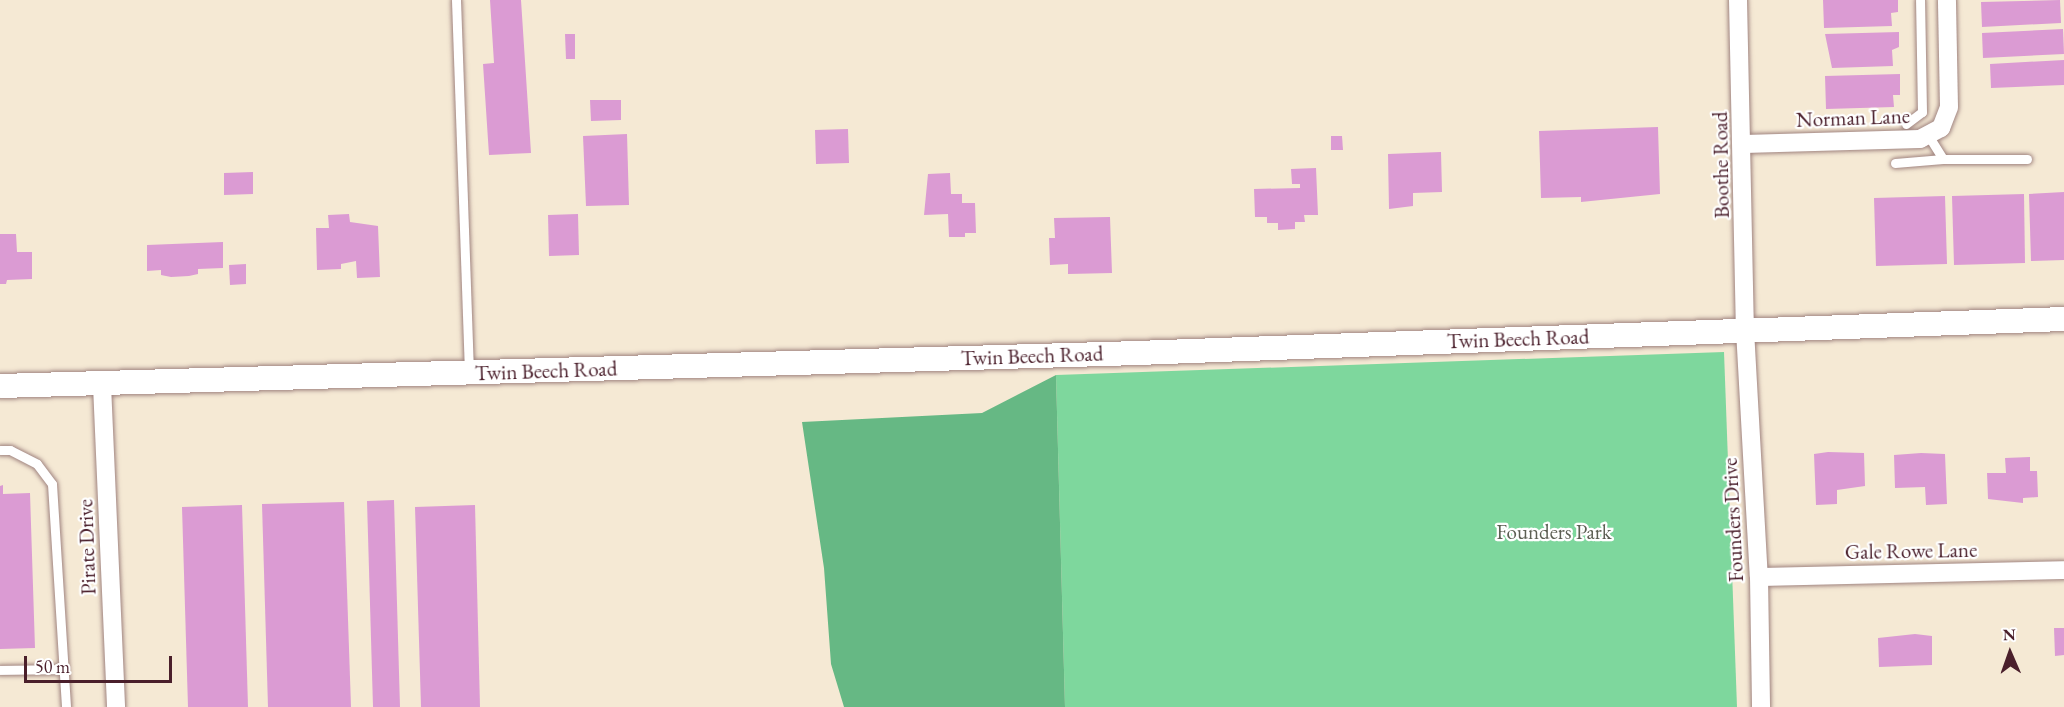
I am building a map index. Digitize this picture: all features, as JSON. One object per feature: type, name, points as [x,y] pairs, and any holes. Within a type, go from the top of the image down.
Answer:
[{"type":"street","name":"Boothe Road","points":[[1738,0],[1744,144],[1745,330]]},
{"type":"street","name":"Norman Lane","points":[[1744,144],[1920,139],[1941,128],[1949,107],[1947,0]]},
{"type":"street","name":"Twin Beech Road","points":[[0,386],[102,385],[2064,319]]},
{"type":"street","name":"Founders Drive","points":[[1745,330],[1759,577],[1761,707]]},
{"type":"street","name":"Pirate Drive","points":[[102,385],[116,707]]},
{"type":"street","name":"Gale Rowe Lane","points":[[1759,577],[2064,570]]},
{"type":"lane","points":[[456,0],[469,373]]},
{"type":"lane","points":[[1906,124],[1922,112],[1920,0]]},
{"type":"lane","points":[[1928,135],[1943,159]]},
{"type":"lane","points":[[1895,163],[1943,159],[2027,159]]},
{"type":"lane","points":[[0,450],[10,450],[37,464],[52,484],[66,707]]},
{"type":"lane","points":[[0,670],[64,669]]},
{"type":"green space","name":"Founders Park","points":[[1724,352],[1737,707],[1065,707],[1056,375]]},
{"type":"green space","points":[[1056,375],[1065,707],[844,707],[831,664],[824,568],[802,422],[982,413]]},
{"type":"building","points":[[490,0],[521,0],[531,153],[489,155],[483,64],[494,63]]},
{"type":"building","points":[[1823,0],[1898,0],[1898,12],[1891,13],[1892,26],[1824,28]]},
{"type":"building","points":[[2060,0],[2061,23],[1982,27],[1981,2]]},
{"type":"building","points":[[2063,29],[2064,54],[1983,58],[1982,33]]},
{"type":"building","points":[[1899,32],[1899,47],[1892,50],[1893,66],[1832,68],[1825,34]]},
{"type":"building","points":[[565,34],[575,34],[575,59],[566,59]]},
{"type":"building","points":[[2064,60],[2064,85],[1991,88],[1990,64]]},
{"type":"building","points":[[1900,74],[1900,95],[1893,95],[1894,107],[1826,109],[1825,76]]},
{"type":"building","points":[[590,100],[621,100],[621,120],[591,121]]},
{"type":"building","points":[[1658,127],[1660,194],[1581,202],[1581,197],[1541,198],[1539,131]]},
{"type":"building","points":[[848,129],[849,163],[816,164],[815,130]]},
{"type":"building","points":[[627,134],[629,205],[586,206],[583,136]]},
{"type":"building","points":[[1331,136],[1342,136],[1343,150],[1331,150]]},
{"type":"building","points":[[1441,152],[1442,192],[1413,193],[1413,206],[1389,209],[1388,154]]},
{"type":"building","points":[[1316,168],[1318,215],[1304,215],[1305,222],[1295,222],[1295,229],[1278,230],[1278,223],[1267,223],[1267,217],[1255,217],[1254,189],[1300,188],[1300,184],[1292,184],[1291,169]]},
{"type":"building","points":[[253,172],[253,194],[224,195],[224,173]]},
{"type":"building","points":[[950,173],[951,194],[962,194],[962,203],[975,203],[976,233],[965,233],[965,237],[949,237],[948,214],[924,215],[928,174]]},
{"type":"building","points":[[2064,192],[2064,260],[2031,261],[2029,194]]},
{"type":"building","points":[[2024,194],[2025,263],[1954,265],[1952,196]]},
{"type":"building","points":[[1945,196],[1947,264],[1876,266],[1874,198]]},
{"type":"building","points":[[349,214],[350,222],[378,226],[380,277],[357,278],[356,261],[341,264],[341,269],[317,270],[316,228],[329,228],[328,215]]},
{"type":"building","points":[[578,214],[579,255],[549,256],[548,215]]},
{"type":"building","points":[[1110,217],[1112,273],[1068,274],[1068,264],[1050,265],[1049,238],[1055,238],[1054,218]]},
{"type":"building","points":[[0,234],[16,234],[17,252],[32,252],[32,279],[7,280],[6,284],[0,284]]},
{"type":"building","points":[[223,242],[223,268],[198,269],[198,274],[171,277],[161,275],[161,270],[147,271],[147,245]]},
{"type":"building","points":[[246,264],[246,284],[230,285],[229,265]]},
{"type":"building","points":[[1864,453],[1865,486],[1837,490],[1837,504],[1816,505],[1814,454]]},
{"type":"building","points":[[1945,454],[1947,504],[1926,505],[1925,487],[1895,488],[1894,455]]},
{"type":"building","points":[[2030,457],[2030,471],[2037,471],[2038,497],[2023,498],[2023,503],[1988,499],[1987,473],[2006,473],[2005,458]]},
{"type":"building","points":[[3,485],[3,494],[30,493],[35,648],[0,649],[0,486]]},
{"type":"building","points":[[394,500],[400,707],[373,707],[367,501]]},
{"type":"building","points":[[344,502],[351,707],[268,707],[262,504]]},
{"type":"building","points":[[242,505],[248,707],[188,707],[182,507]]},
{"type":"building","points":[[475,505],[480,707],[421,707],[415,507]]},
{"type":"building","points":[[2054,628],[2064,628],[2064,655],[2055,656]]},
{"type":"building","points":[[1915,634],[1932,636],[1932,665],[1879,667],[1878,638]]}]
